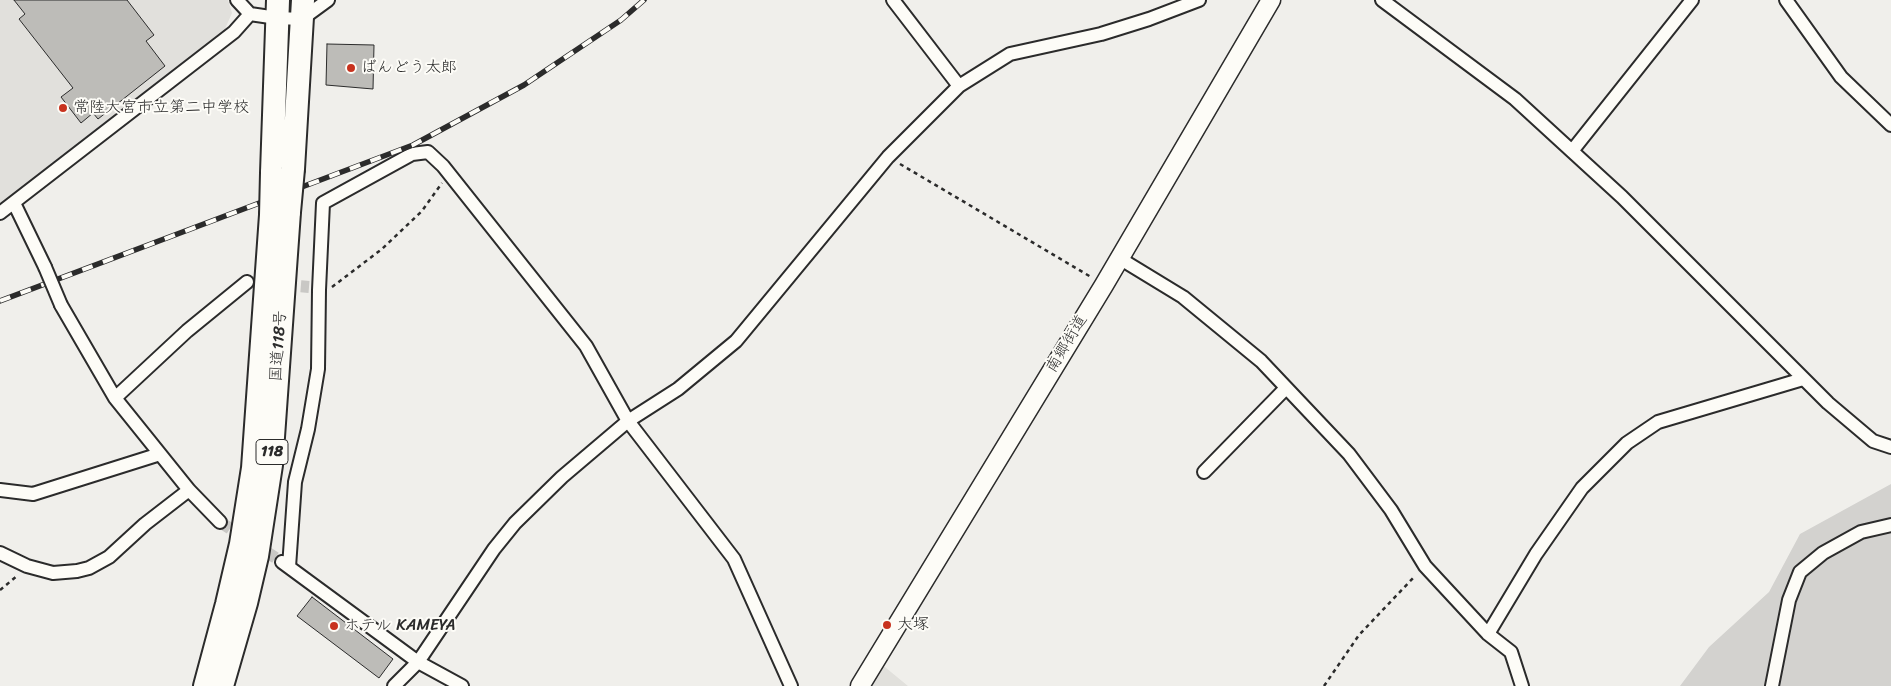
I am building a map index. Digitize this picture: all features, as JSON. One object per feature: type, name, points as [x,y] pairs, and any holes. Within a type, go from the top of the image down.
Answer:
[{"type":"highway","name":"国道118号","points":[[278,9],[283,171]]},
{"type":"highway","name":"国道118号","points":[[222,686],[246,603],[257,556],[271,465],[280,214],[283,171],[302,9]]},
{"type":"highway","name":"国道118号","points":[[205,686],[239,552],[253,468],[280,214]]},
{"type":"street","points":[[237,0],[250,14]]},
{"type":"street","points":[[0,213],[234,32],[250,14],[278,9],[302,9],[328,0]]},
{"type":"street","points":[[893,0],[959,86]]},
{"type":"street","points":[[394,686],[418,662],[494,549],[515,523],[562,477],[628,421],[678,389],[736,341],[888,157],[959,86],[1010,54],[1101,34],[1149,19],[1199,0]]},
{"type":"street","name":"南郷街道","points":[[860,686],[1104,284],[1272,0]]},
{"type":"street","points":[[1382,0],[1515,100],[1622,197],[1828,403],[1873,441],[1891,447]]},
{"type":"street","points":[[1572,151],[1692,0]]},
{"type":"street","points":[[1786,0],[1842,76],[1891,125]]},
{"type":"street","points":[[462,686],[418,662],[285,565],[295,482],[308,429],[318,369],[315,292],[323,203],[412,154],[428,152],[448,174],[586,346],[628,421],[734,559],[791,686]]},
{"type":"street","points":[[14,203],[61,305],[115,398],[189,490],[220,522]]},
{"type":"street","points":[[1119,258],[1183,297],[1261,361],[1349,454],[1391,510],[1425,566],[1488,634],[1511,652],[1522,686]]},
{"type":"street","points":[[115,398],[187,331],[247,282]]},
{"type":"street","points":[[1488,634],[1536,554],[1582,488],[1627,443],[1658,422],[1803,378]]},
{"type":"street","points":[[1204,472],[1286,388]]},
{"type":"street","points":[[0,490],[33,494],[160,454]]},
{"type":"street","points":[[0,553],[27,566],[53,573],[76,572],[89,568],[109,557],[145,524],[189,490]]},
{"type":"street","points":[[1772,686],[1788,600],[1800,572],[1823,553],[1861,532],[1891,525]]},
{"type":"path","points":[[888,157],[1104,284]]},
{"type":"path","points":[[315,292],[382,249],[422,211],[448,174]]},
{"type":"path","points":[[0,590],[27,566]]},
{"type":"path","points":[[1324,686],[1359,635],[1425,566]]},
{"type":"shaded area","name":"常陸大宮市立第二中学校","points":[[0,0],[228,0],[232,13],[224,31],[0,205]]},
{"type":"shaded area","points":[[1891,484],[1891,686],[1680,686],[1709,647],[1769,592],[1800,534]]},
{"type":"shaded area","points":[[880,663],[908,686],[866,686]]},
{"type":"building","points":[[14,0],[127,0],[154,35],[146,41],[165,66],[98,119],[93,113],[81,123],[61,97],[73,88],[19,19],[25,14]]},
{"type":"building","points":[[327,44],[374,45],[373,89],[326,85]]},
{"type":"building","points":[[312,597],[393,659],[379,678],[297,616]]},
{"type":"tunnel","points":[[247,282],[309,287]]},
{"type":"tunnel","points":[[220,522],[282,562]]},
{"type":"railway","points":[[0,301],[413,145],[524,85],[621,20],[644,0]]},
{"type":"place","name":"ばんどう太郎","points":[[351,68]]},
{"type":"place","name":"常陸大宮市立第二中学校","points":[[63,108]]},
{"type":"place","name":"大塚","points":[[887,625]]},
{"type":"place","name":"ホテル KAMEYA","points":[[334,626]]}]
